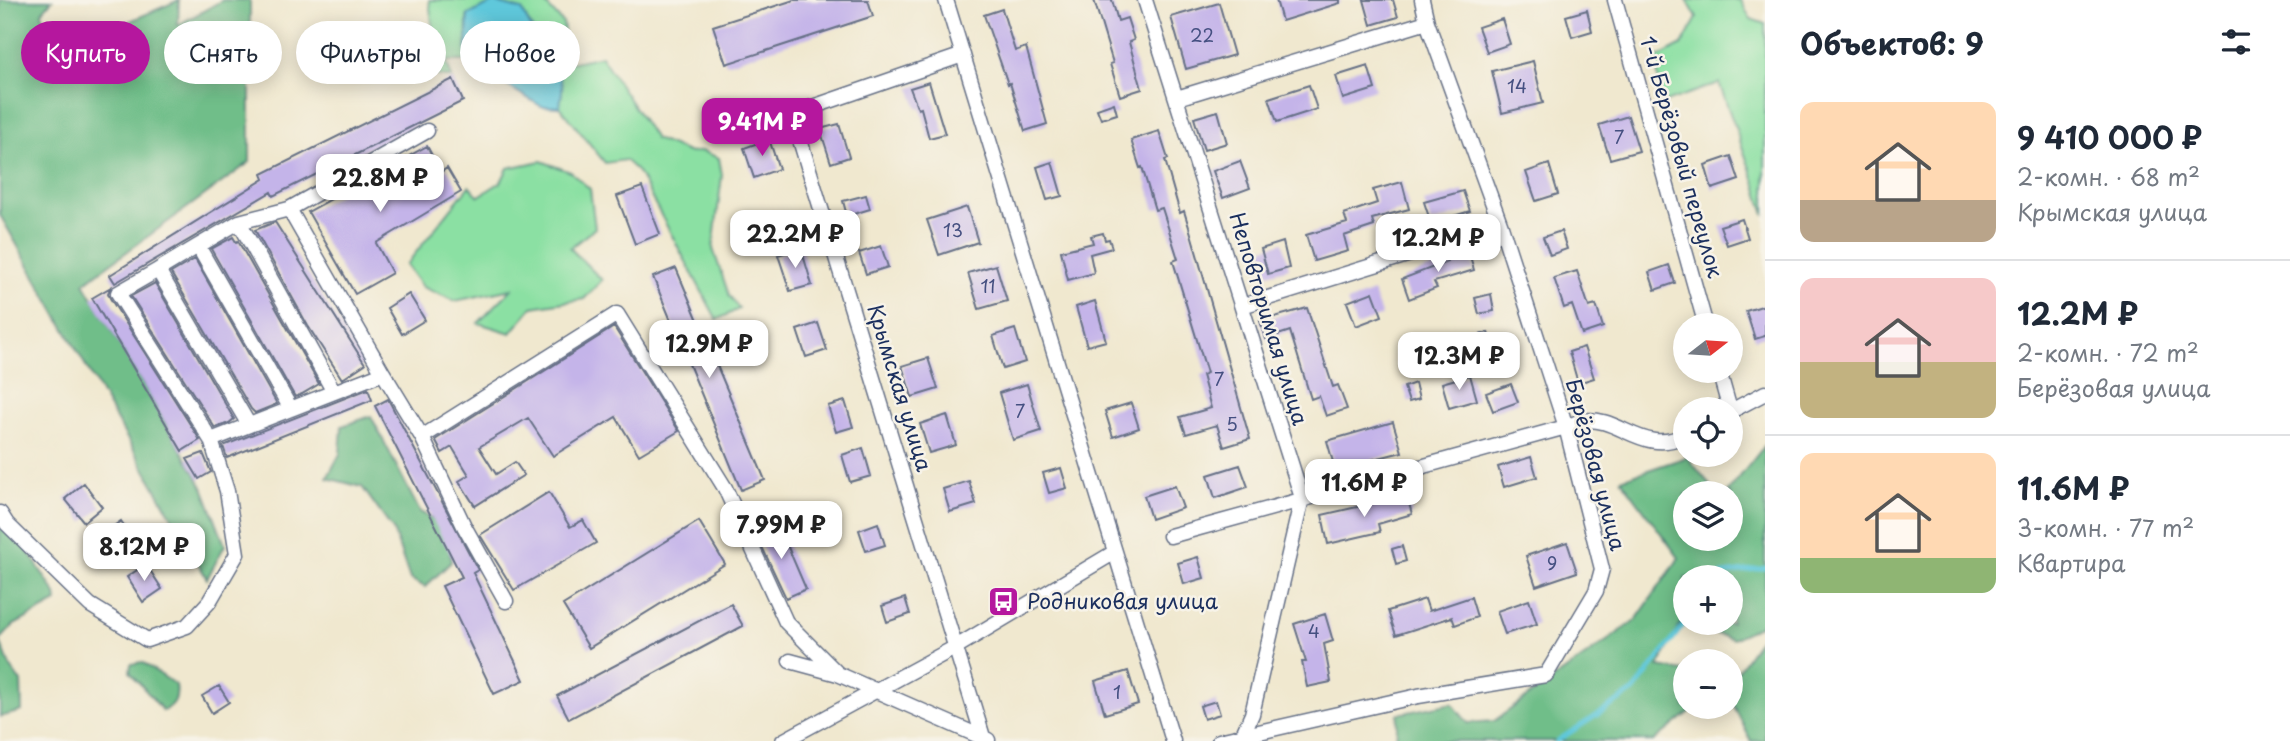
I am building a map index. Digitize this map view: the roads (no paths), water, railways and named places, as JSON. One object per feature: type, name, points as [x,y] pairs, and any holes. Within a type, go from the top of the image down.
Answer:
[{"type":"street","points":[[946,0],[1173,741]]},
{"type":"street","name":"Неповторимая улица","points":[[1145,0],[1303,498]]},
{"type":"street","name":"Берёзовая улица","points":[[1219,741],[1418,696],[1546,675],[1597,591],[1602,569],[1566,427],[1501,226],[1427,22],[1422,0]]},
{"type":"street","name":"1-й Берёзовый переулок","points":[[1615,0],[1702,313]]},
{"type":"street","points":[[1177,98],[1427,22]]},
{"type":"street","name":"Крымская улица","points":[[956,646],[792,114],[963,55]]},
{"type":"street","points":[[0,513],[7,524],[90,605],[147,640],[187,626],[209,602],[237,554],[227,491],[211,440],[118,293],[239,222],[289,209],[427,131]]},
{"type":"street","points":[[289,209],[422,437],[464,526],[506,601]]},
{"type":"street","points":[[239,222],[334,392]]},
{"type":"street","points":[[1242,306],[1501,226]]},
{"type":"street","points":[[198,246],[290,409]]},
{"type":"street","points":[[158,270],[249,425]]},
{"type":"street","points":[[422,437],[617,314],[725,488],[786,622],[838,674]]},
{"type":"street","points":[[211,440],[383,373]]},
{"type":"street","points":[[1743,404],[1765,393]]},
{"type":"street","points":[[1170,536],[1583,421],[1599,422],[1659,442],[1673,440]]},
{"type":"street","points":[[1243,734],[1252,714],[1303,498]]},
{"type":"street","points":[[782,741],[956,646],[1115,552]]},
{"type":"street","points":[[956,646],[986,739]]},
{"type":"street","points":[[790,661],[838,674],[986,739]]},
{"type":"water","points":[[494,2],[522,10],[528,21],[468,21],[468,15]]},
{"type":"water","points":[[504,84],[561,84],[560,107],[541,106]]},
{"type":"waterway","points":[[1743,571],[1765,568]]},
{"type":"waterway","points":[[1557,741],[1634,691],[1676,635]]},
{"type":"place","name":"Родниковая улица","points":[[1004,602]]}]
